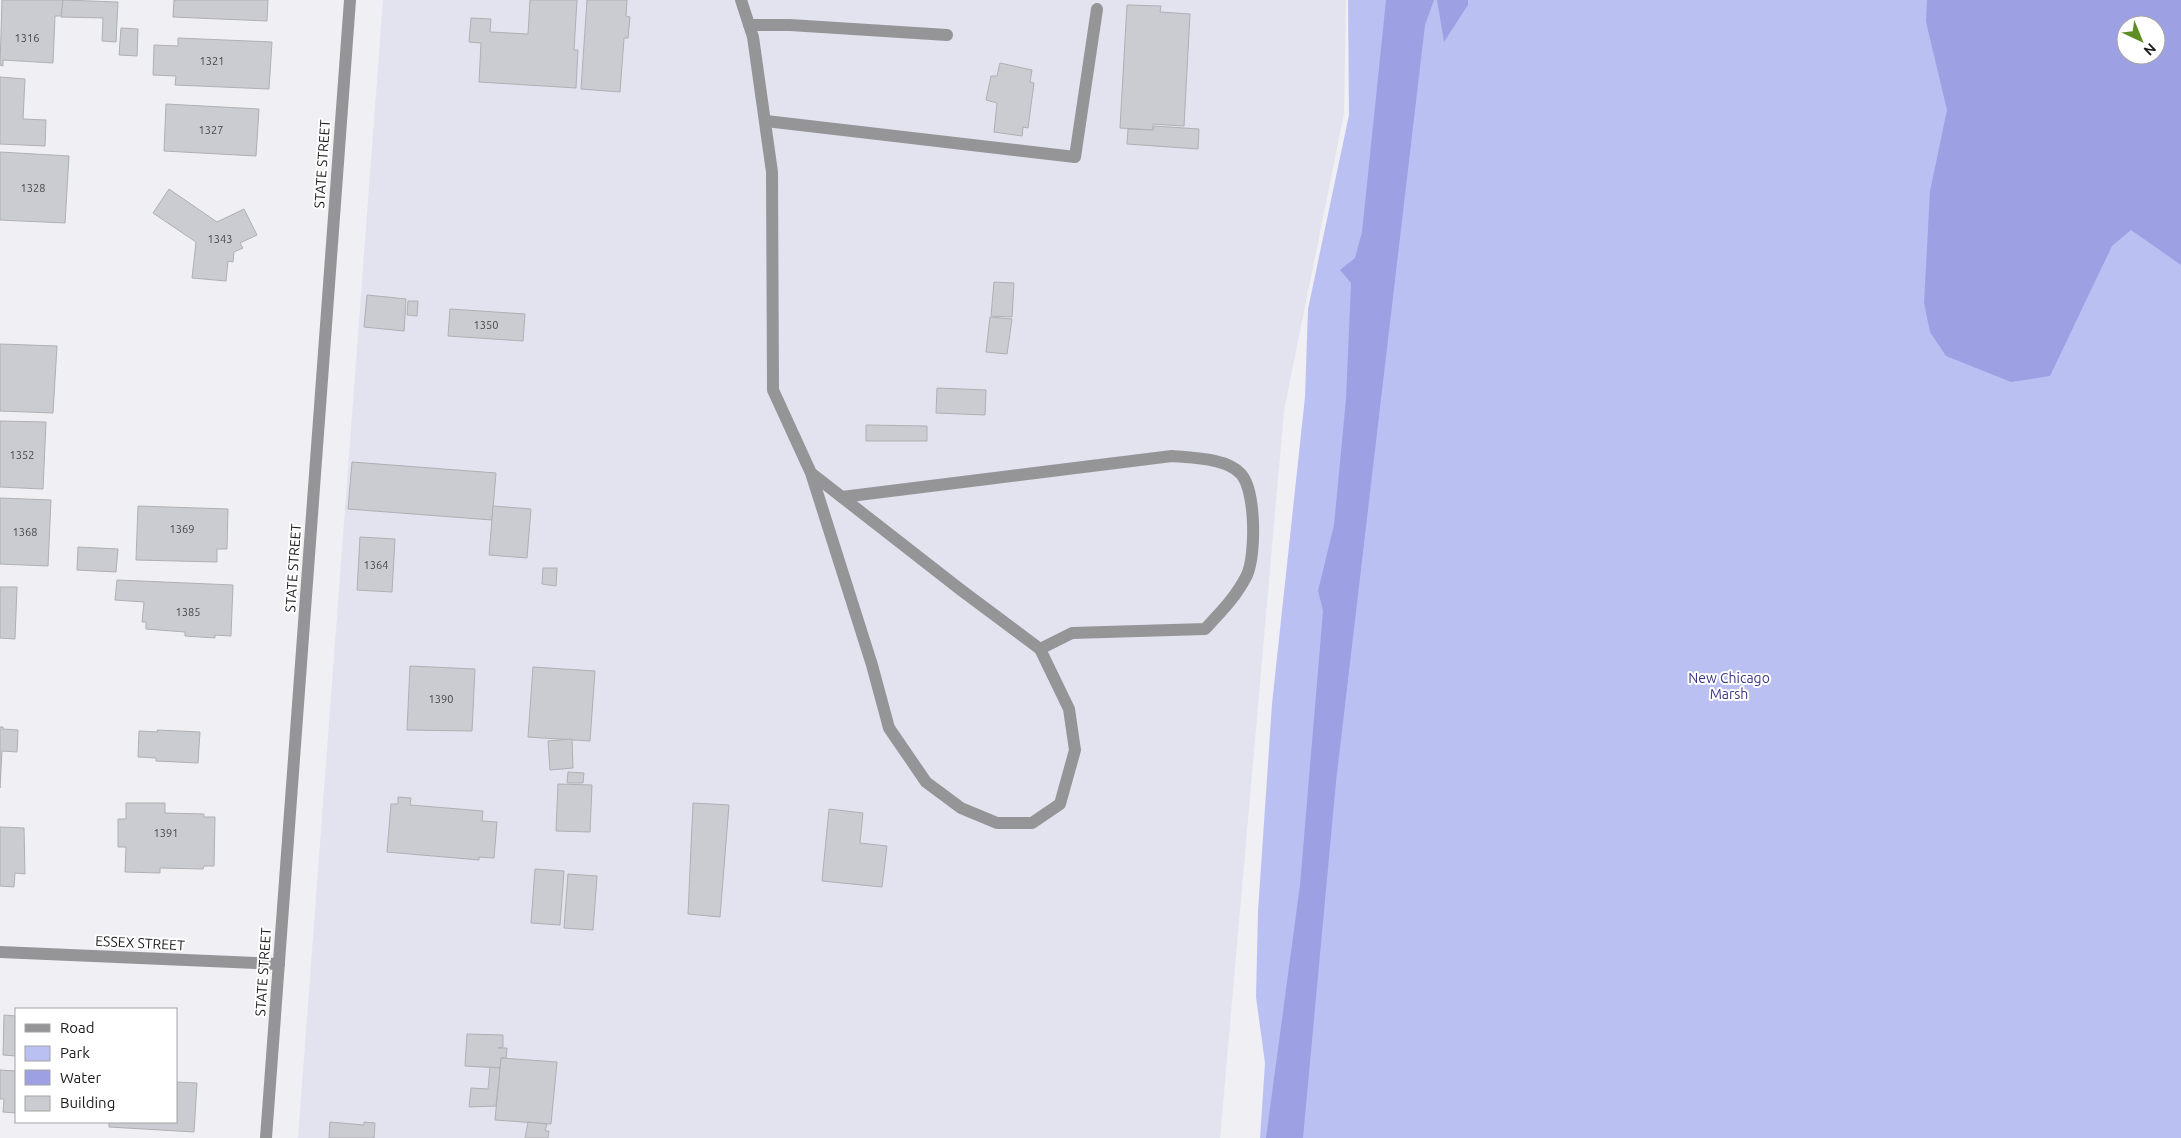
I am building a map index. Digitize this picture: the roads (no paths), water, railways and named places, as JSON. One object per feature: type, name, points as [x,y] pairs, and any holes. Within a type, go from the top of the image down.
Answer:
[{"type":"street","name":"STATE STREET","points":[[266,1138],[350,0]]},
{"type":"street","points":[[741,0],[753,37],[772,172],[772,390],[811,473],[872,665],[889,728],[926,782],[961,808],[997,823],[1032,823],[1060,804],[1075,750],[1069,709],[1040,648],[961,590],[811,473]]},
{"type":"street","points":[[766,121],[1075,157],[1097,9]]},
{"type":"street","points":[[749,25],[790,25],[947,35]]},
{"type":"street","points":[[842,497],[1172,456],[1217,460],[1241,474],[1253,504],[1253,535],[1248,573],[1231,602],[1204,629],[1072,633],[1040,648]]},
{"type":"street","name":"ESSEX STREET","points":[[0,952],[279,964]]},
{"type":"water","points":[[1386,0],[1434,0],[1425,25],[1336,782],[1303,1138],[1266,1138],[1300,885],[1323,611],[1318,591],[1334,525],[1346,399],[1351,283],[1340,270],[1355,258],[1362,232]]},
{"type":"water","points":[[1437,0],[1468,0],[1468,5],[1444,42]]},
{"type":"water","points":[[1927,0],[2181,0],[2181,265],[2131,230],[2112,246],[2050,376],[2011,382],[1946,356],[1930,332],[1924,303],[1930,191],[1947,110],[1926,22]]},
{"type":"park label","name":"New Chicago Marsh","points":[[1729,686]]}]
